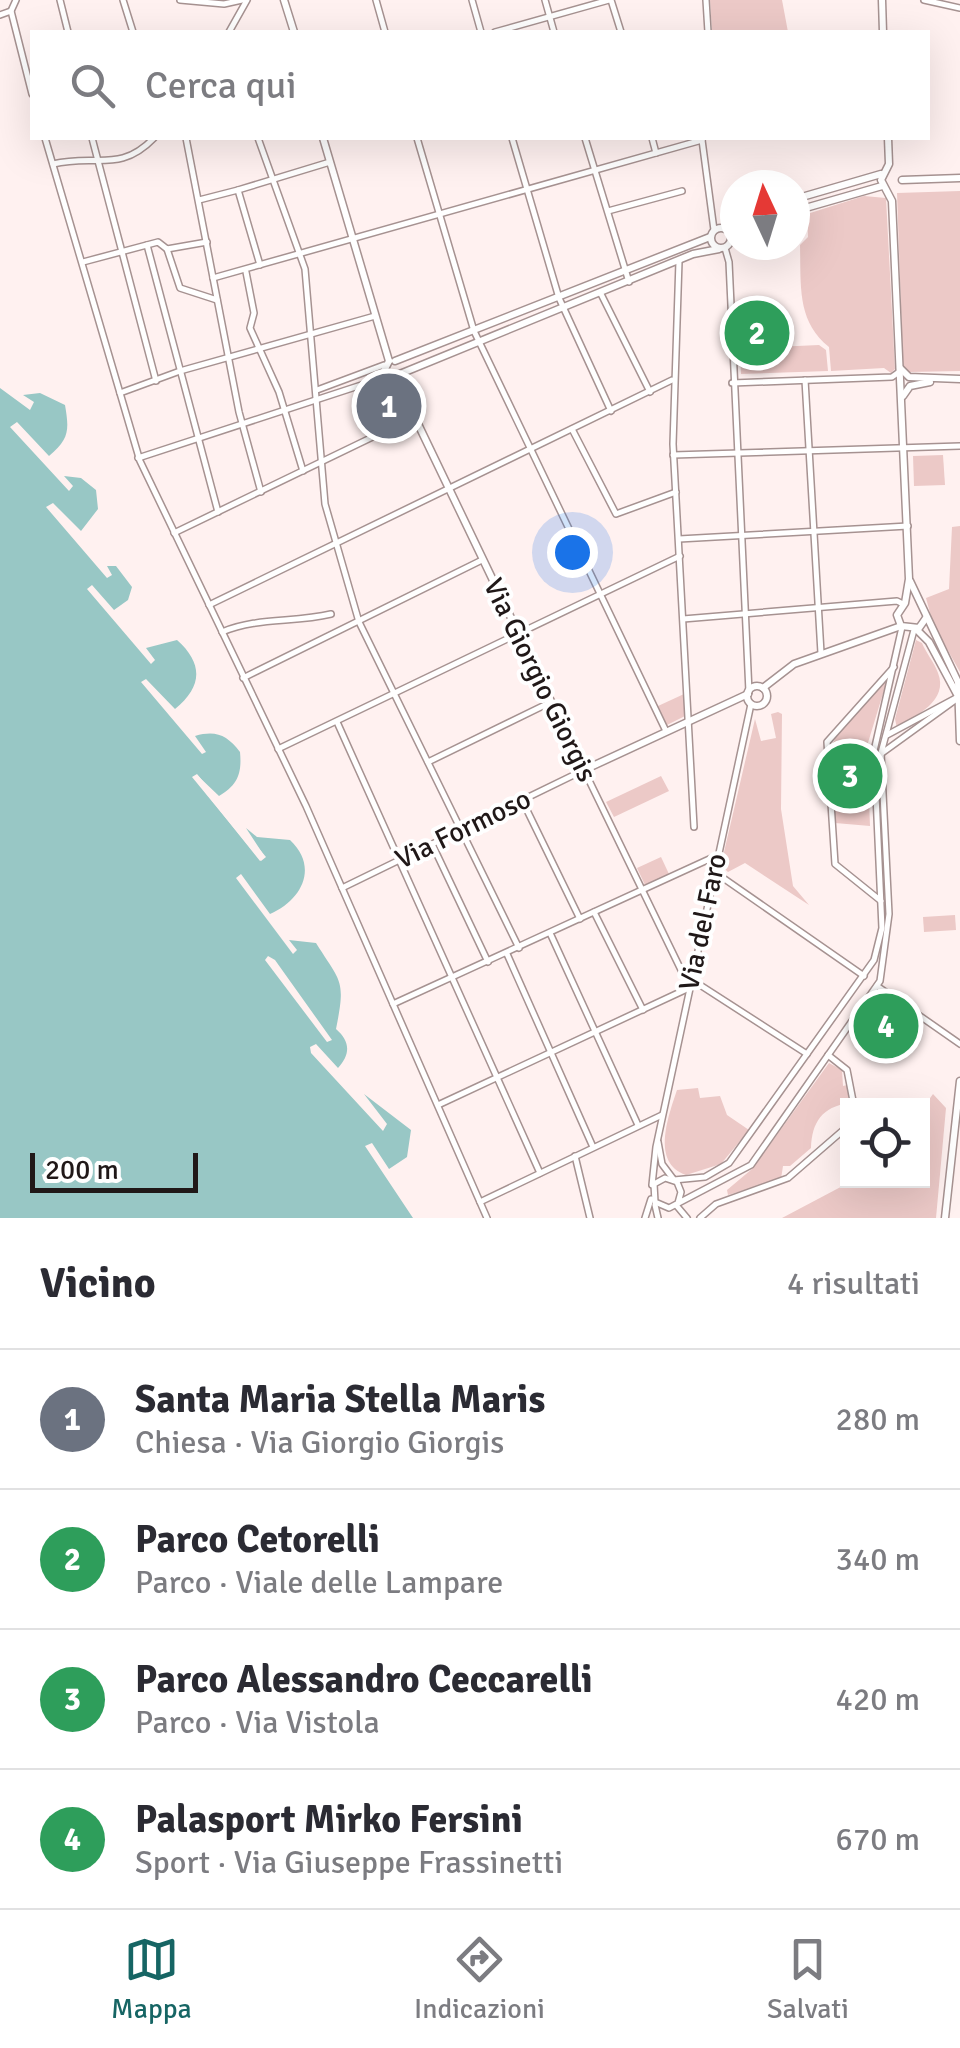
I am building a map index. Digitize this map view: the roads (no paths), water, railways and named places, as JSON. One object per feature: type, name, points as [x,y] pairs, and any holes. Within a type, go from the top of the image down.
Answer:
[{"type":"street","points":[[16,0],[10,12],[30,87]]},
{"type":"street","points":[[60,0],[68,30]]},
{"type":"street","points":[[123,0],[132,30]]},
{"type":"street","points":[[180,0],[226,4],[245,0]]},
{"type":"street","points":[[230,30],[245,0]]},
{"type":"street","points":[[284,0],[293,30]]},
{"type":"street","points":[[376,0],[385,30]]},
{"type":"street","points":[[472,0],[480,30]]},
{"type":"street","points":[[544,0],[553,30]]},
{"type":"street","points":[[502,30],[610,0],[619,30]]},
{"type":"street","points":[[706,0],[708,30]]},
{"type":"street","points":[[882,0],[883,30]]},
{"type":"street","points":[[924,0],[960,8]]},
{"type":"street","points":[[0,14],[10,12]]},
{"type":"street","points":[[46,140],[138,458],[342,888],[487,1218]]},
{"type":"street","points":[[93,140],[118,252],[156,381]]},
{"type":"street","points":[[53,164],[85,158],[130,158],[152,140]]},
{"type":"street","points":[[186,140],[242,426],[260,492]]},
{"type":"street","points":[[259,140],[300,254],[312,334],[321,462],[335,544],[359,622],[519,948]]},
{"type":"street","points":[[324,140],[395,375]]},
{"type":"street","points":[[418,140],[474,331],[665,730]]},
{"type":"street","points":[[513,140],[559,298],[611,411]]},
{"type":"street","points":[[587,140],[630,282]]},
{"type":"street","points":[[653,140],[656,153]]},
{"type":"street","points":[[213,278],[699,140]]},
{"type":"street","points":[[702,140],[716,232],[720,236]]},
{"type":"street","points":[[880,631],[904,603],[909,580],[902,397],[885,188],[888,140]]},
{"type":"street","points":[[199,200],[330,162]]},
{"type":"street","points":[[810,195],[885,173],[897,172],[902,180]]},
{"type":"street","points":[[902,180],[960,178]]},
{"type":"street","points":[[810,207],[898,188],[902,180]]},
{"type":"street","points":[[238,190],[260,265]]},
{"type":"street","points":[[608,211],[682,191]]},
{"type":"street","points":[[138,458],[317,404],[480,342],[630,282],[720,231]]},
{"type":"street","points":[[716,232],[720,233]]},
{"type":"street","points":[[82,262],[162,242],[180,288],[217,300]]},
{"type":"street","points":[[167,250],[207,242]]},
{"type":"street","points":[[147,245],[218,512]]},
{"type":"street","points":[[317,390],[626,272],[720,246]]},
{"type":"street","points":[[679,257],[672,380],[694,827]]},
{"type":"street","points":[[730,260],[734,452],[751,704],[765,702],[763,688],[774,676],[821,653],[902,626],[915,630],[929,642],[959,697]]},
{"type":"street","points":[[246,272],[254,313],[250,327],[286,413],[303,471]]},
{"type":"street","points":[[601,294],[650,392]]},
{"type":"street","points":[[120,394],[180,371],[375,316]]},
{"type":"street","points":[[390,362],[395,375]]},
{"type":"street","points":[[899,370],[909,377],[943,380]]},
{"type":"street","points":[[732,383],[892,377],[899,370]]},
{"type":"street","name":"Via Giorgio Giorgis","points":[[395,375],[682,973],[691,979]]},
{"type":"street","points":[[902,397],[910,386],[960,379]]},
{"type":"street","points":[[209,605],[672,380]]},
{"type":"street","points":[[805,380],[821,653]]},
{"type":"street","points":[[174,533],[414,418]]},
{"type":"street","points":[[572,429],[618,515],[676,492]]},
{"type":"street","points":[[674,455],[960,446]]},
{"type":"street","points":[[679,538],[908,526]]},
{"type":"street","points":[[278,749],[680,556]]},
{"type":"street","points":[[244,678],[482,560]]},
{"type":"street","points":[[909,580],[916,602],[958,682],[960,741]]},
{"type":"street","points":[[683,619],[898,600],[916,602]]},
{"type":"street","points":[[222,632],[260,619],[304,620],[330,614]]},
{"type":"street","points":[[645,1218],[661,1179],[713,1174],[744,1146],[870,967],[881,938],[877,736],[896,665],[902,626],[897,614]]},
{"type":"street","points":[[653,1195],[661,1218],[676,1204],[738,1175],[758,1154],[877,986],[889,914],[877,752],[887,736],[915,630],[926,618]]},
{"type":"street","points":[[881,901],[835,864],[827,742],[896,665]]},
{"type":"street","name":"Via Formoso","points":[[342,888],[691,717],[763,688]]},
{"type":"street","points":[[877,736],[887,736],[959,697]]},
{"type":"street","points":[[877,752],[959,697]]},
{"type":"street","points":[[428,762],[552,702]]},
{"type":"street","name":"Via del Faro","points":[[653,1195],[658,1142],[751,704]]},
{"type":"street","points":[[337,722],[402,859],[540,1173]]},
{"type":"street","points":[[522,800],[580,919]]},
{"type":"street","points":[[432,844],[488,962]]},
{"type":"street","points":[[393,1004],[716,856]]},
{"type":"street","points":[[713,871],[864,976]]},
{"type":"street","points":[[594,912],[643,1010]]},
{"type":"street","points":[[550,932],[638,1125]]},
{"type":"street","points":[[507,954],[593,1148]]},
{"type":"street","points":[[870,967],[878,965],[882,970]]},
{"type":"street","points":[[691,979],[807,1054]]},
{"type":"street","points":[[877,986],[960,1044]]},
{"type":"street","points":[[438,1106],[690,988]]},
{"type":"street","points":[[841,1009],[846,1016],[854,1017]]},
{"type":"street","points":[[831,1022],[840,1023],[844,1030]]},
{"type":"street","points":[[827,1054],[847,1070],[852,1098]]},
{"type":"street","points":[[945,1218],[960,1082]]},
{"type":"street","points":[[480,1202],[664,1115]]},
{"type":"street","points":[[700,1218],[716,1204],[788,1178],[840,1133]]},
{"type":"street","points":[[658,1142],[662,1164],[682,1192],[676,1204]]},
{"type":"street","points":[[744,1146],[748,1155],[758,1154]]},
{"type":"street","points":[[576,1156],[590,1218]]},
{"type":"street","points":[[653,1195],[676,1204],[687,1218]]},
{"type":"water","points":[[0,388],[30,410],[34,402],[23,395],[40,393],[65,405],[66,433],[49,456],[17,422],[10,427],[69,491],[73,486],[64,476],[81,478],[96,490],[98,509],[81,531],[53,503],[46,507],[107,578],[112,575],[107,566],[116,566],[132,587],[128,600],[114,610],[92,585],[87,589],[151,664],[155,660],[146,648],[177,640],[186,649],[195,667],[195,684],[175,709],[146,679],[141,682],[202,754],[206,752],[195,736],[209,734],[226,738],[240,752],[237,778],[219,796],[197,775],[193,777],[260,861],[265,857],[246,828],[257,837],[290,840],[299,850],[304,861],[303,882],[291,900],[270,914],[241,874],[236,878],[293,954],[297,950],[289,940],[316,943],[336,975],[341,1000],[336,1029],[344,1038],[347,1053],[338,1068],[316,1044],[310,1047],[311,1053],[383,1131],[387,1124],[364,1094],[411,1130],[407,1157],[389,1169],[372,1143],[365,1146],[413,1218],[0,1218]],"holes":[[[268,956],[275,960],[332,1040],[327,1042],[265,960]]]},
{"type":"place","name":"Parco Cetorelli","points":[[757,333]]},
{"type":"place","name":"Santa Maria Stella Maris","points":[[389,406]]},
{"type":"place","name":"Parco Alessandro Ceccarelli","points":[[850,776]]},
{"type":"place","name":"Palasport Mirko Fersini","points":[[886,1026]]}]
